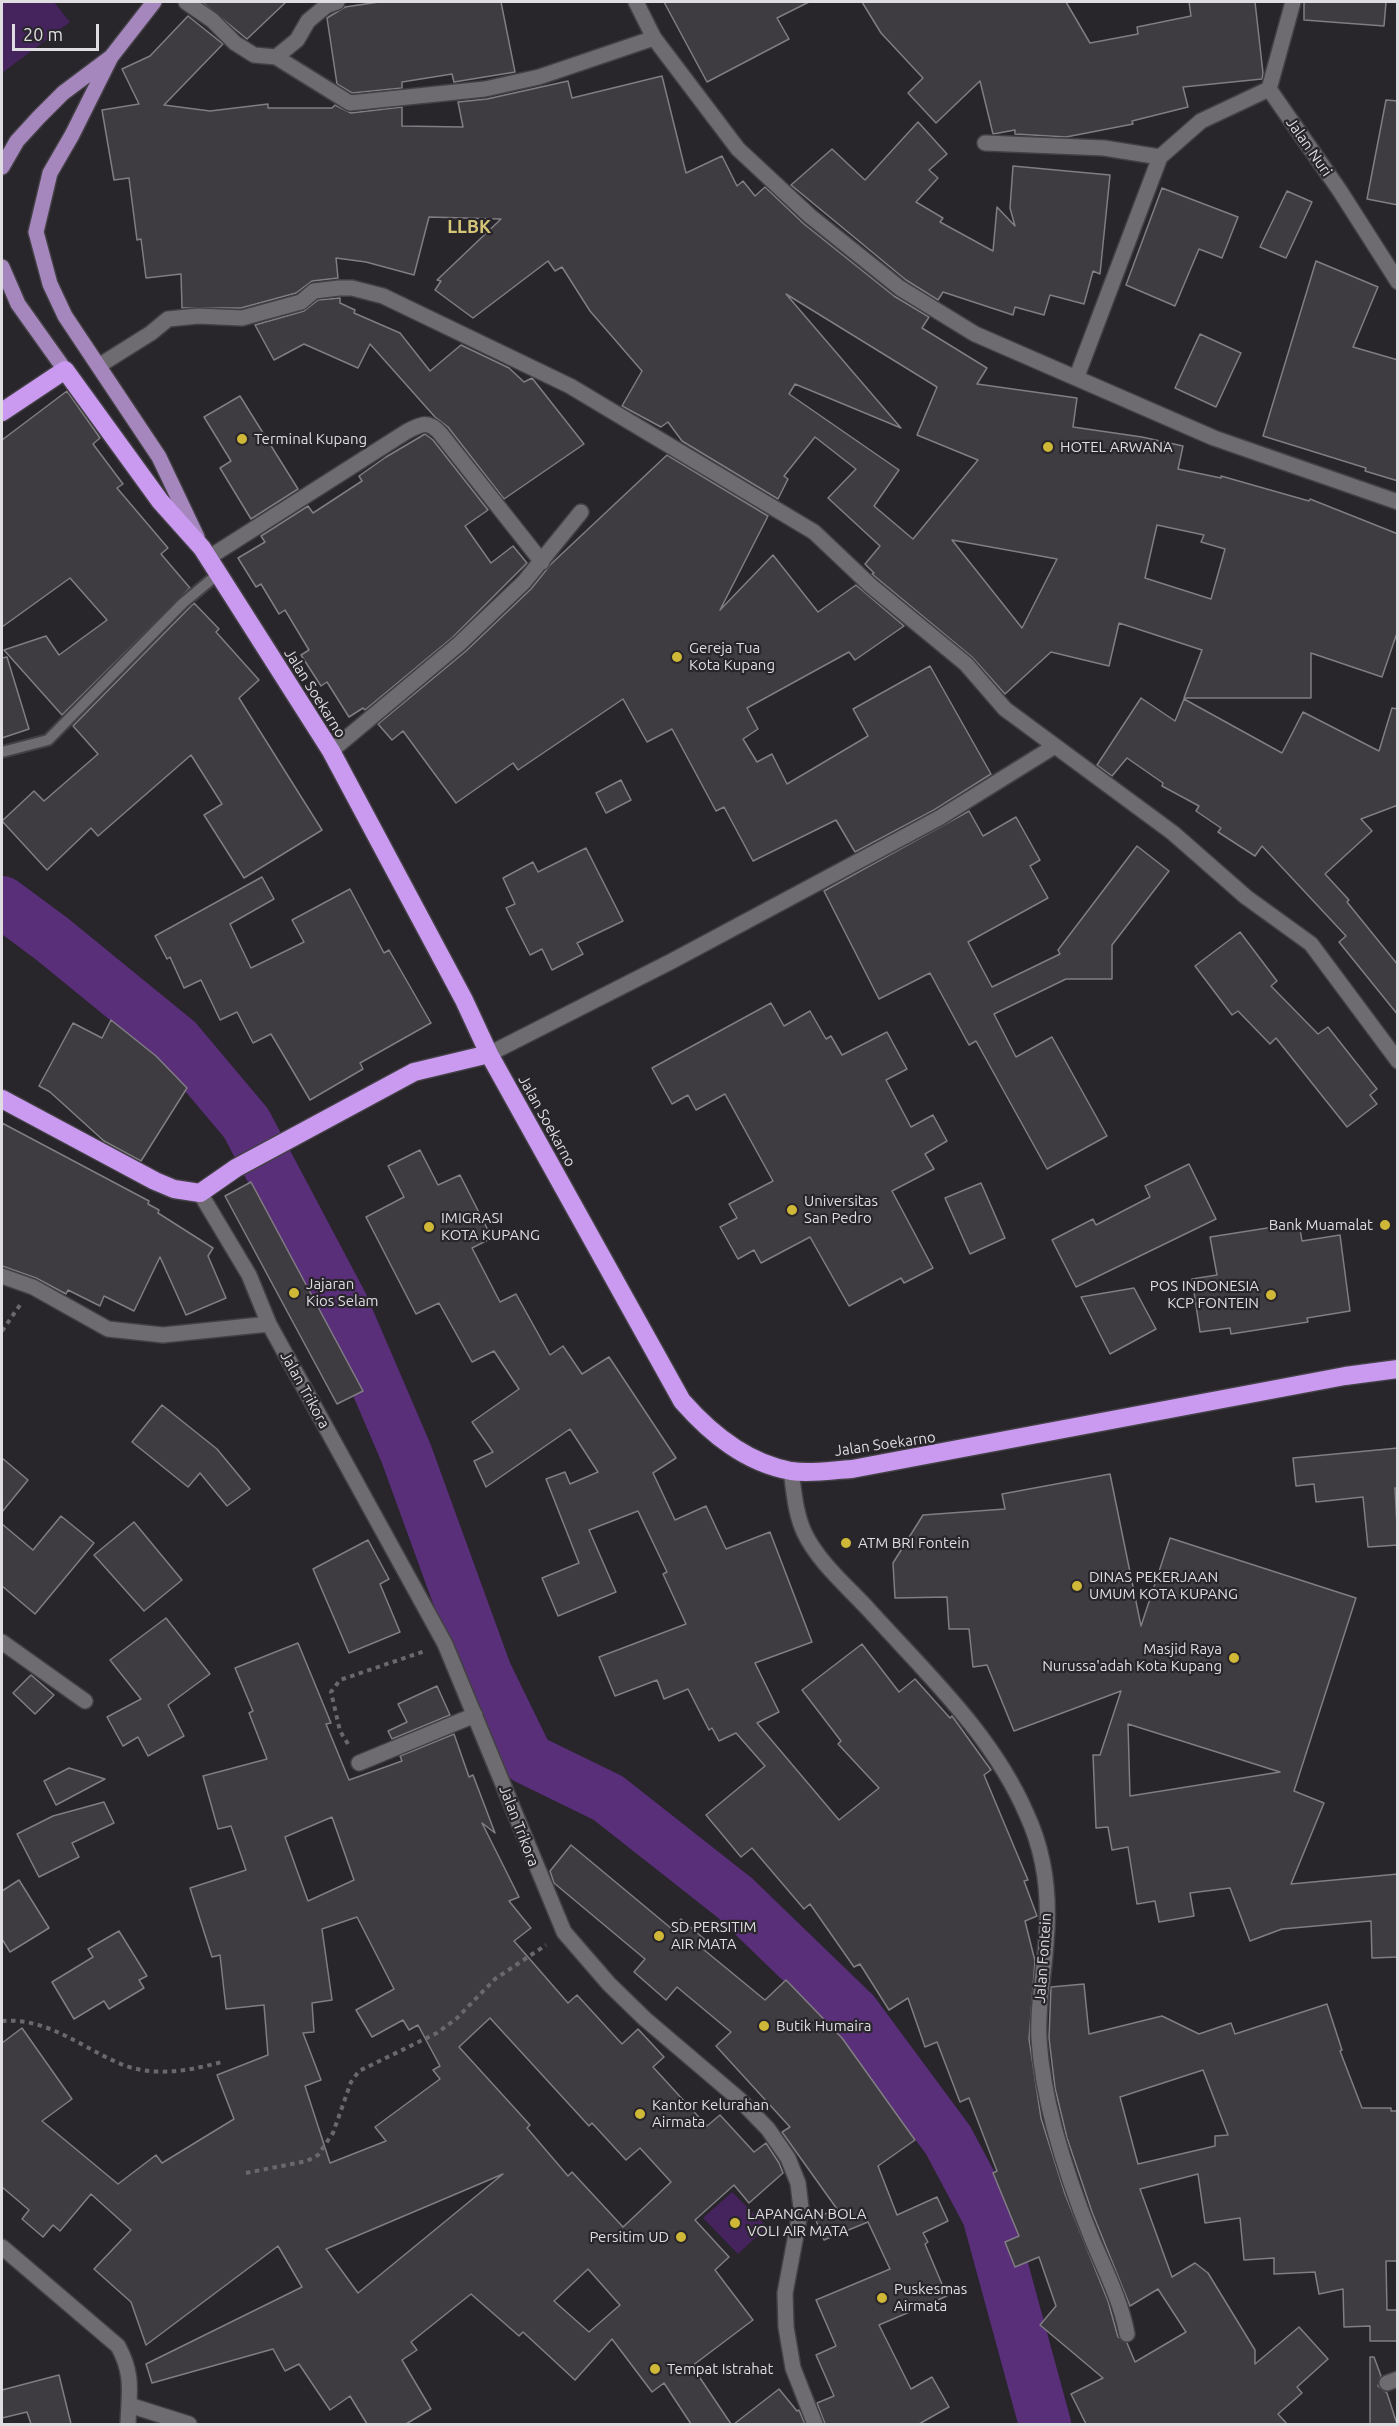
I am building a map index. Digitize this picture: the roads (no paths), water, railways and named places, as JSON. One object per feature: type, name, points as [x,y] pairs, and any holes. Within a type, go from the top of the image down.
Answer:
[{"type":"highway","points":[[2,412],[65,370]]},
{"type":"highway","name":"Jalan Soekarno","points":[[65,370],[160,501],[205,553],[331,751],[464,1000],[489,1054],[682,1401],[706,1428],[730,1447],[791,1471],[852,1469],[1345,1376],[1398,1369]]},
{"type":"highway","points":[[2,1099],[154,1181],[174,1189],[200,1193],[236,1168],[414,1072],[489,1054]]},
{"type":"main road","points":[[154,2],[111,57],[50,173],[36,232],[50,284],[65,316],[100,365],[159,457],[205,553]]},
{"type":"main road","points":[[2,167],[17,141],[39,117],[111,57]]},
{"type":"main road","points":[[2,267],[18,304],[65,370]]},
{"type":"street","points":[[186,2],[212,20],[235,43],[254,55],[276,57],[350,104],[485,89],[539,77],[654,38]]},
{"type":"street","points":[[276,57],[297,40],[308,21],[326,6],[337,2]]},
{"type":"street","points":[[636,2],[654,38],[738,149],[810,216],[900,288],[975,334],[1077,376],[1214,438],[1398,502]]},
{"type":"street","points":[[1077,376],[1160,157],[1201,121],[1269,89],[1293,2]]},
{"type":"street","name":"Jalan Nuri","points":[[1269,89],[1340,191],[1398,282]]},
{"type":"street","points":[[985,143],[1094,147],[1160,157]]},
{"type":"street","points":[[100,365],[151,333],[168,319],[198,316],[242,318],[301,302],[314,291],[352,288],[383,296],[570,386],[813,532],[870,585],[966,664],[1005,709],[1173,833],[1246,897],[1311,944],[1398,1061]]},
{"type":"street","points":[[205,553],[406,432],[426,423],[432,424],[440,433],[542,562]]},
{"type":"street","points":[[331,751],[459,644],[542,562],[581,512]]},
{"type":"street","points":[[489,1054],[672,961],[939,818],[1055,746]]},
{"type":"street","name":"Jalan Trikora","points":[[200,1193],[249,1275],[269,1324],[445,1644],[476,1715],[548,1898],[564,1932],[609,1984],[645,2019],[740,2099],[768,2129],[788,2158],[798,2183],[801,2208],[786,2293],[786,2327],[793,2368],[810,2421]]},
{"type":"street","points":[[2,1276],[33,1287],[108,1329],[117,1331],[163,1335],[269,1324]]},
{"type":"street","name":"Jalan Fontein","points":[[791,1471],[796,1509],[815,1551],[940,1688],[984,1741],[1004,1769],[1028,1816],[1041,1857],[1047,1899],[1046,1942],[1039,1995],[1039,2039],[1043,2074],[1069,2177],[1120,2304],[1127,2334]]},
{"type":"street","points":[[2,1642],[85,1701]]},
{"type":"street","points":[[359,1763],[476,1715]]},
{"type":"street","points":[[2,2247],[118,2346],[127,2362],[131,2382],[128,2424]]},
{"type":"street","points":[[129,2405],[189,2424]]},
{"type":"lane","points":[[2,752],[48,740],[183,603],[218,574]]},
{"type":"waterway","points":[[2,902],[52,939],[177,1041],[246,1123],[342,1304],[406,1453],[486,1673],[528,1759],[608,1798],[735,1898],[854,2013],[948,2140],[988,2215],[1045,2424]]},
{"type":"place","name":"Terminal Kupang","points":[[242,439]]},
{"type":"place","name":"HOTEL ARWANA","points":[[1048,447]]},
{"type":"place","name":"Gereja Tua Kota Kupang","points":[[677,657]]},
{"type":"place","name":"Universitas San Pedro","points":[[792,1210]]},
{"type":"place","name":"Bank Muamalat","points":[[1385,1225]]},
{"type":"place","name":"IMIGRASI KOTA KUPANG","points":[[429,1227]]},
{"type":"place","name":"Jajaran Kios Selam","points":[[294,1293]]},
{"type":"place","name":"POS INDONESIA KCP FONTEIN","points":[[1271,1295]]},
{"type":"place","name":"ATM BRI Fontein","points":[[846,1543]]},
{"type":"place","name":"DINAS PEKERJAAN UMUM KOTA KUPANG","points":[[1077,1586]]},
{"type":"place","name":"Masjid Raya Nurussa'adah Kota Kupang","points":[[1234,1658]]},
{"type":"place","name":"SD PERSITIM AIR MATA","points":[[659,1936]]},
{"type":"place","name":"Butik Humaira","points":[[764,2026]]},
{"type":"place","name":"Kantor Kelurahan Airmata","points":[[640,2114]]},
{"type":"place","name":"LAPANGAN BOLA VOLI AIR MATA","points":[[735,2223]]},
{"type":"place","name":"Persitim UD","points":[[681,2237]]},
{"type":"place","name":"Puskesmas Airmata","points":[[882,2298]]},
{"type":"place","name":"Tempat Istrahat","points":[[655,2369]]},
{"type":"district","name":"LLBK","points":[[469,227]]}]
